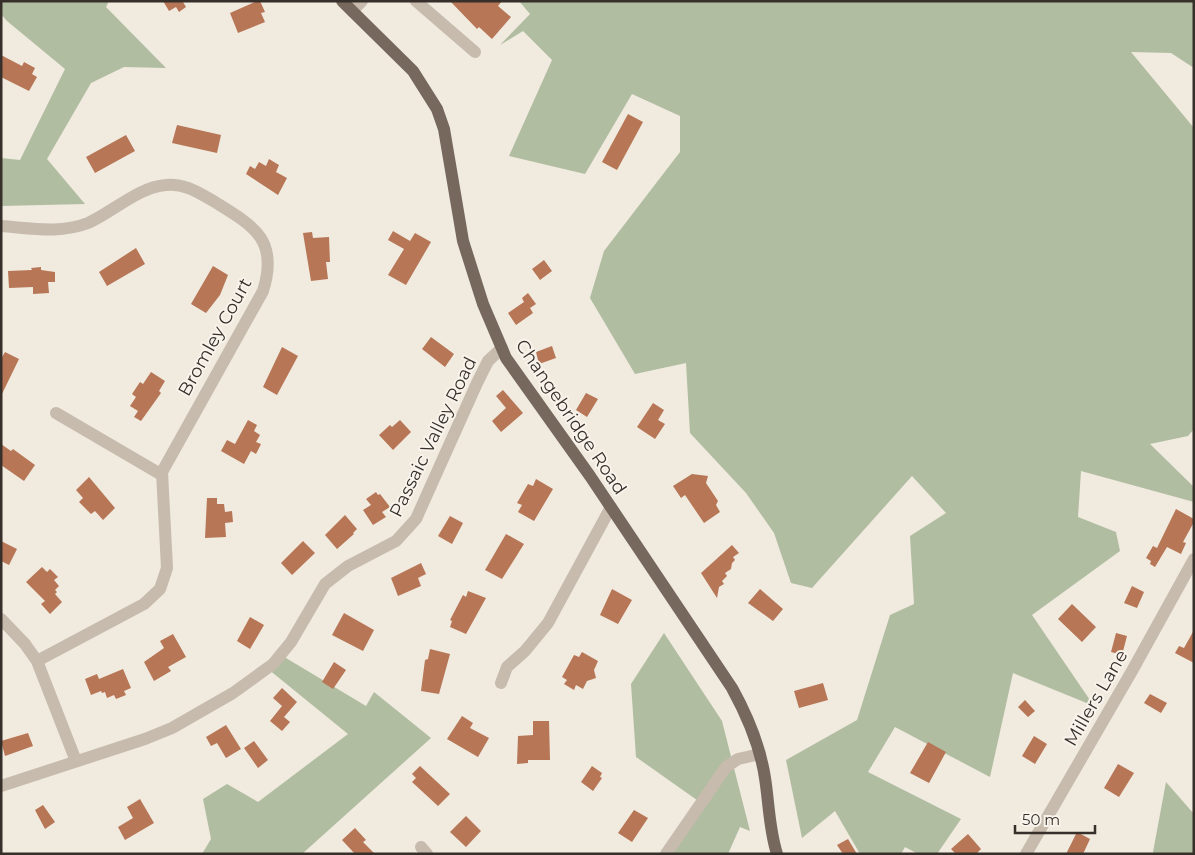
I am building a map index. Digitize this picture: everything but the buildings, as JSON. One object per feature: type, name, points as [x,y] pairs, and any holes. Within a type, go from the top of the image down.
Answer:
[{"type":"main road","name":"Changebridge Road","points":[[342,1],[413,71],[437,109],[444,130],[463,241],[483,304],[506,358],[611,507],[732,688],[746,714],[757,739],[766,778],[770,822],[777,854]]},
{"type":"street","points":[[352,11],[362,1]]},
{"type":"street","points":[[416,1],[475,52]]},
{"type":"street","name":"Bromley Court","points":[[1,226],[51,229],[72,227],[93,220],[155,187],[169,185],[184,186],[196,191],[250,224],[266,248],[268,262],[268,277],[263,291],[169,458],[162,475],[167,568],[160,588],[144,604],[37,661]]},
{"type":"street","name":"Passaic Valley Road","points":[[1,786],[145,739],[172,728],[233,693],[273,664],[291,642],[325,584],[348,566],[396,541],[416,519],[488,361],[502,348]]},
{"type":"street","points":[[56,413],[162,475]]},
{"type":"street","points":[[501,683],[507,666],[525,651],[548,623],[611,507]]},
{"type":"street","name":"Millers Lane","points":[[1026,854],[1194,559]]},
{"type":"street","points":[[1,620],[25,644],[37,661],[76,761]]},
{"type":"street","points":[[666,854],[726,767],[738,760],[760,754]]},
{"type":"green space","points":[[1,1],[109,1],[106,7],[166,68],[124,67],[91,83],[47,159],[85,204],[1,206],[1,158],[20,160],[65,69],[7,21],[1,14]]},
{"type":"green space","points":[[519,1],[1194,1],[1194,68],[1171,53],[1131,52],[1194,128],[1194,429],[1188,436],[1150,444],[1194,487],[1194,502],[1081,471],[1078,517],[1116,532],[1120,551],[1032,615],[1094,706],[1013,673],[990,777],[895,727],[868,772],[961,819],[937,854],[918,854],[905,847],[901,854],[860,854],[835,811],[802,838],[786,760],[857,720],[890,615],[914,604],[910,536],[946,513],[912,476],[812,588],[791,583],[774,533],[746,493],[690,433],[686,363],[635,374],[590,298],[604,251],[680,152],[680,116],[632,94],[585,174],[509,156],[552,60],[523,31],[500,45],[530,14]]},
{"type":"green space","points":[[664,633],[722,721],[750,831],[740,827],[728,854],[669,854],[704,805],[636,757],[631,684]]},
{"type":"green space","points":[[281,655],[366,706],[374,692],[431,738],[302,854],[202,854],[211,839],[203,799],[227,784],[258,802],[348,734],[268,669]]},
{"type":"green space","points":[[1166,782],[1194,814],[1194,854],[1155,854],[1153,852]]}]
